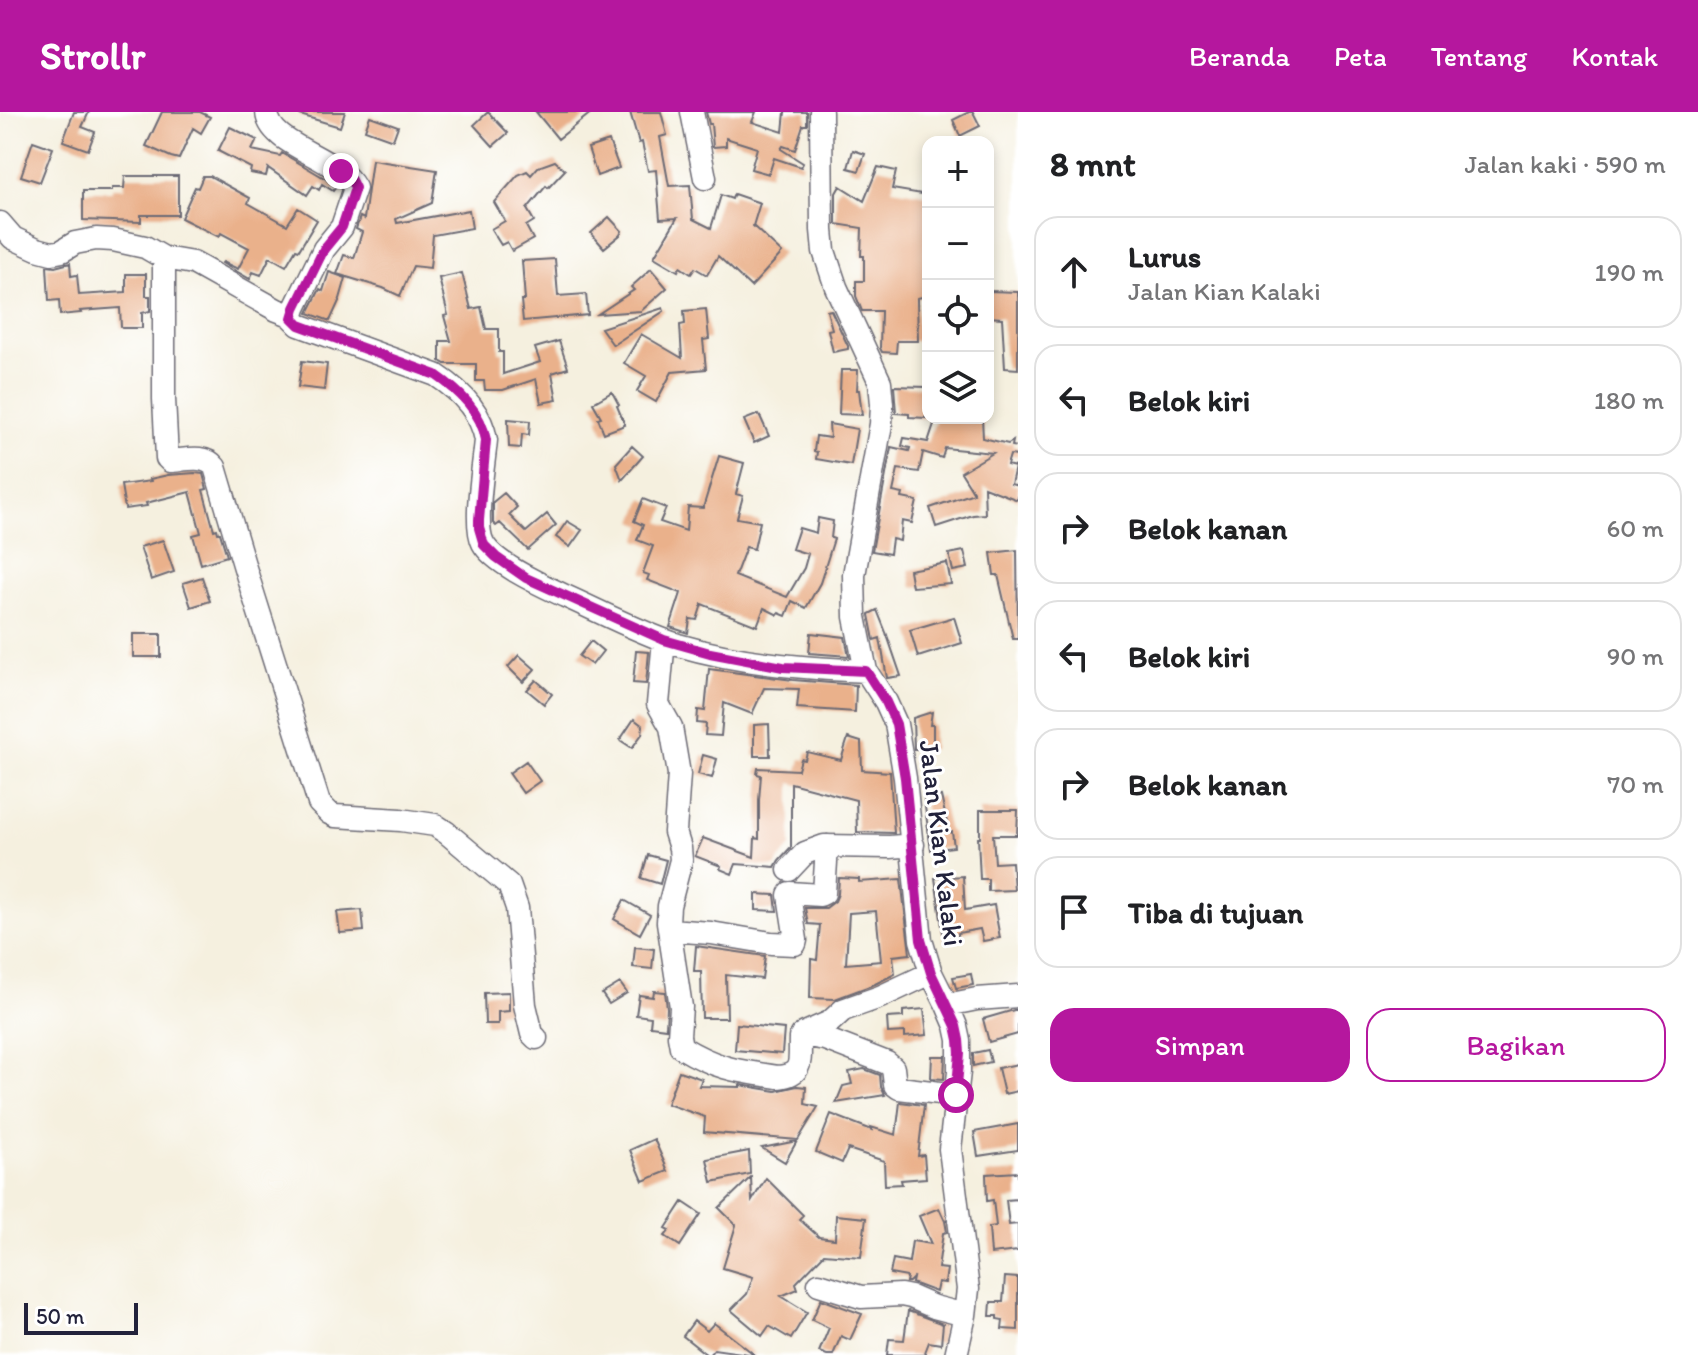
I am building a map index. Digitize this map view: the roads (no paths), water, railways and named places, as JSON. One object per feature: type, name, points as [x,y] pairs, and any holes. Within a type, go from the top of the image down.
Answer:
[{"type":"street","points":[[267,112],[270,127],[280,136],[341,171],[355,188],[342,227],[324,249],[293,316]]},
{"type":"street","points":[[692,112],[705,178]]},
{"type":"street","name":"Jalan Kian Kalaki","points":[[821,112],[824,251],[836,287],[880,382],[882,404],[854,575],[855,617],[866,671],[896,724],[913,845],[921,940],[959,1040],[950,1149],[968,1289],[956,1355]]},
{"type":"street","points":[[0,223],[13,238],[52,253],[75,243],[113,240],[145,247],[164,258],[193,263],[293,316],[299,325],[436,375],[470,405],[484,430],[486,440],[479,528],[484,545],[526,578],[664,640],[783,667],[866,671]]},
{"type":"street","points":[[164,258],[167,458],[170,461],[202,458],[212,462],[215,467],[319,803],[335,816],[435,825],[509,885],[517,908],[525,1005],[532,1034],[536,1038]]},
{"type":"street","points":[[664,640],[658,704],[671,727],[679,780],[675,832],[681,854],[669,906],[669,930],[681,1007],[681,1047],[724,1069],[786,1076],[799,1067],[802,1035],[830,1022],[843,1010],[931,973]]},
{"type":"street","points":[[789,870],[805,853],[827,846],[913,845]]},
{"type":"street","points":[[669,930],[795,944],[789,895],[824,893],[827,846]]},
{"type":"street","points":[[947,1005],[1018,996]]},
{"type":"street","points":[[802,1035],[825,1039],[887,1063],[893,1068],[895,1085],[899,1088],[956,1095]]},
{"type":"street","points":[[824,1283],[852,1290],[915,1297],[945,1305],[965,1315]]}]
